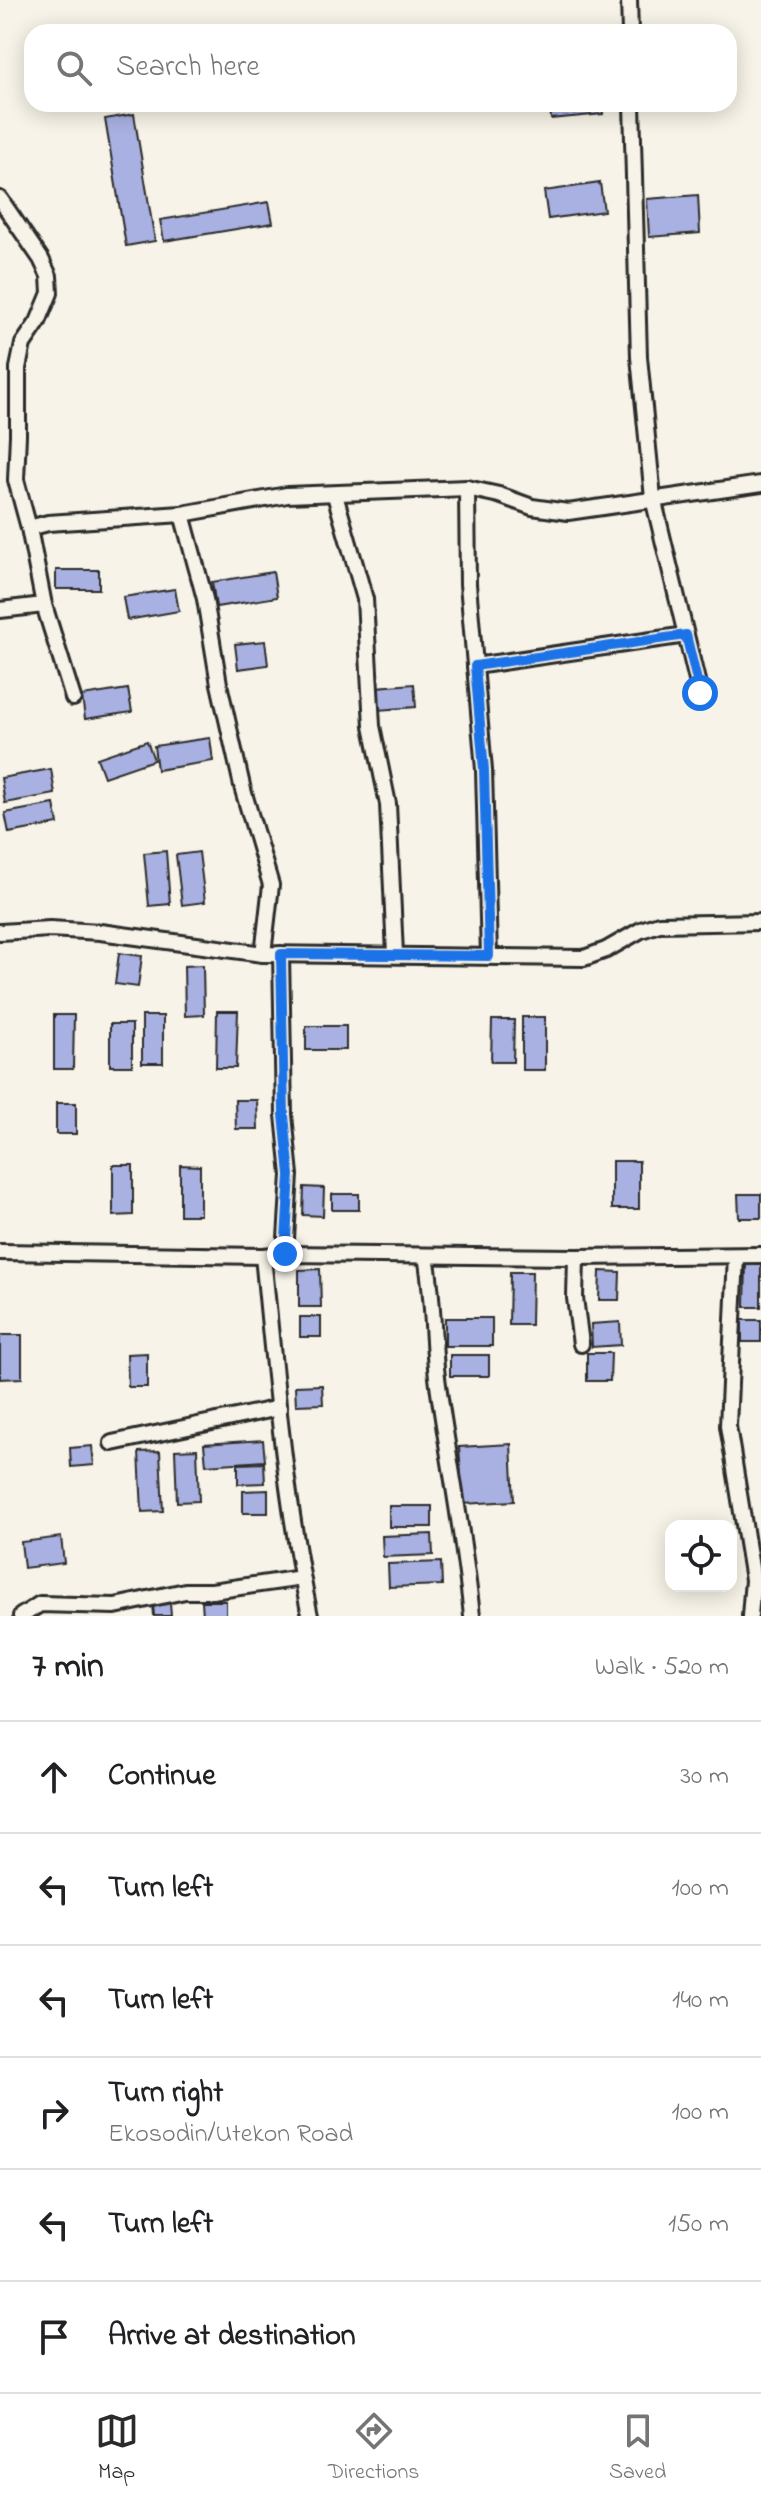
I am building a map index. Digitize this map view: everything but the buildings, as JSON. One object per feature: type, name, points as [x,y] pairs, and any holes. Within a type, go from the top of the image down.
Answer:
[{"type":"street","points":[[629,0],[630,24]]},
{"type":"street","points":[[632,112],[639,357],[653,498],[700,693]]},
{"type":"street","points":[[0,199],[49,276],[50,293],[38,322],[23,344],[18,368],[16,480],[44,605],[73,698]]},
{"type":"street","points":[[29,528],[48,523],[182,514],[287,495],[467,488],[532,507],[568,512],[761,484]]},
{"type":"street","points":[[467,488],[468,584],[484,770],[489,956]]},
{"type":"street","points":[[335,495],[365,599],[372,726],[388,804],[395,954]]},
{"type":"street","points":[[182,514],[205,599],[219,684],[243,790],[271,885],[263,954]]},
{"type":"street","points":[[0,610],[44,605]]},
{"type":"street","points":[[475,666],[686,635]]},
{"type":"street","points":[[0,932],[50,929],[100,932],[263,954],[584,958],[659,924],[761,922]]},
{"type":"street","points":[[281,954],[284,1115],[290,1175],[285,1254]]},
{"type":"street","points":[[0,1252],[263,1256],[761,1255]]},
{"type":"street","points":[[263,1256],[279,1408],[310,1616]]},
{"type":"street","points":[[426,1256],[432,1290],[437,1381],[466,1555],[472,1616]]},
{"type":"street","points":[[736,1256],[728,1426],[753,1580],[750,1616]]},
{"type":"street","points":[[576,1257],[575,1298],[581,1344]]},
{"type":"street","points":[[112,1443],[279,1408]]},
{"type":"street","points":[[21,1616],[40,1604],[115,1606],[185,1591],[212,1591],[302,1578]]},
{"type":"route","points":[[285,1254],[290,1175],[284,1115],[281,954],[489,956],[484,770],[475,666],[686,635],[700,693]]}]
